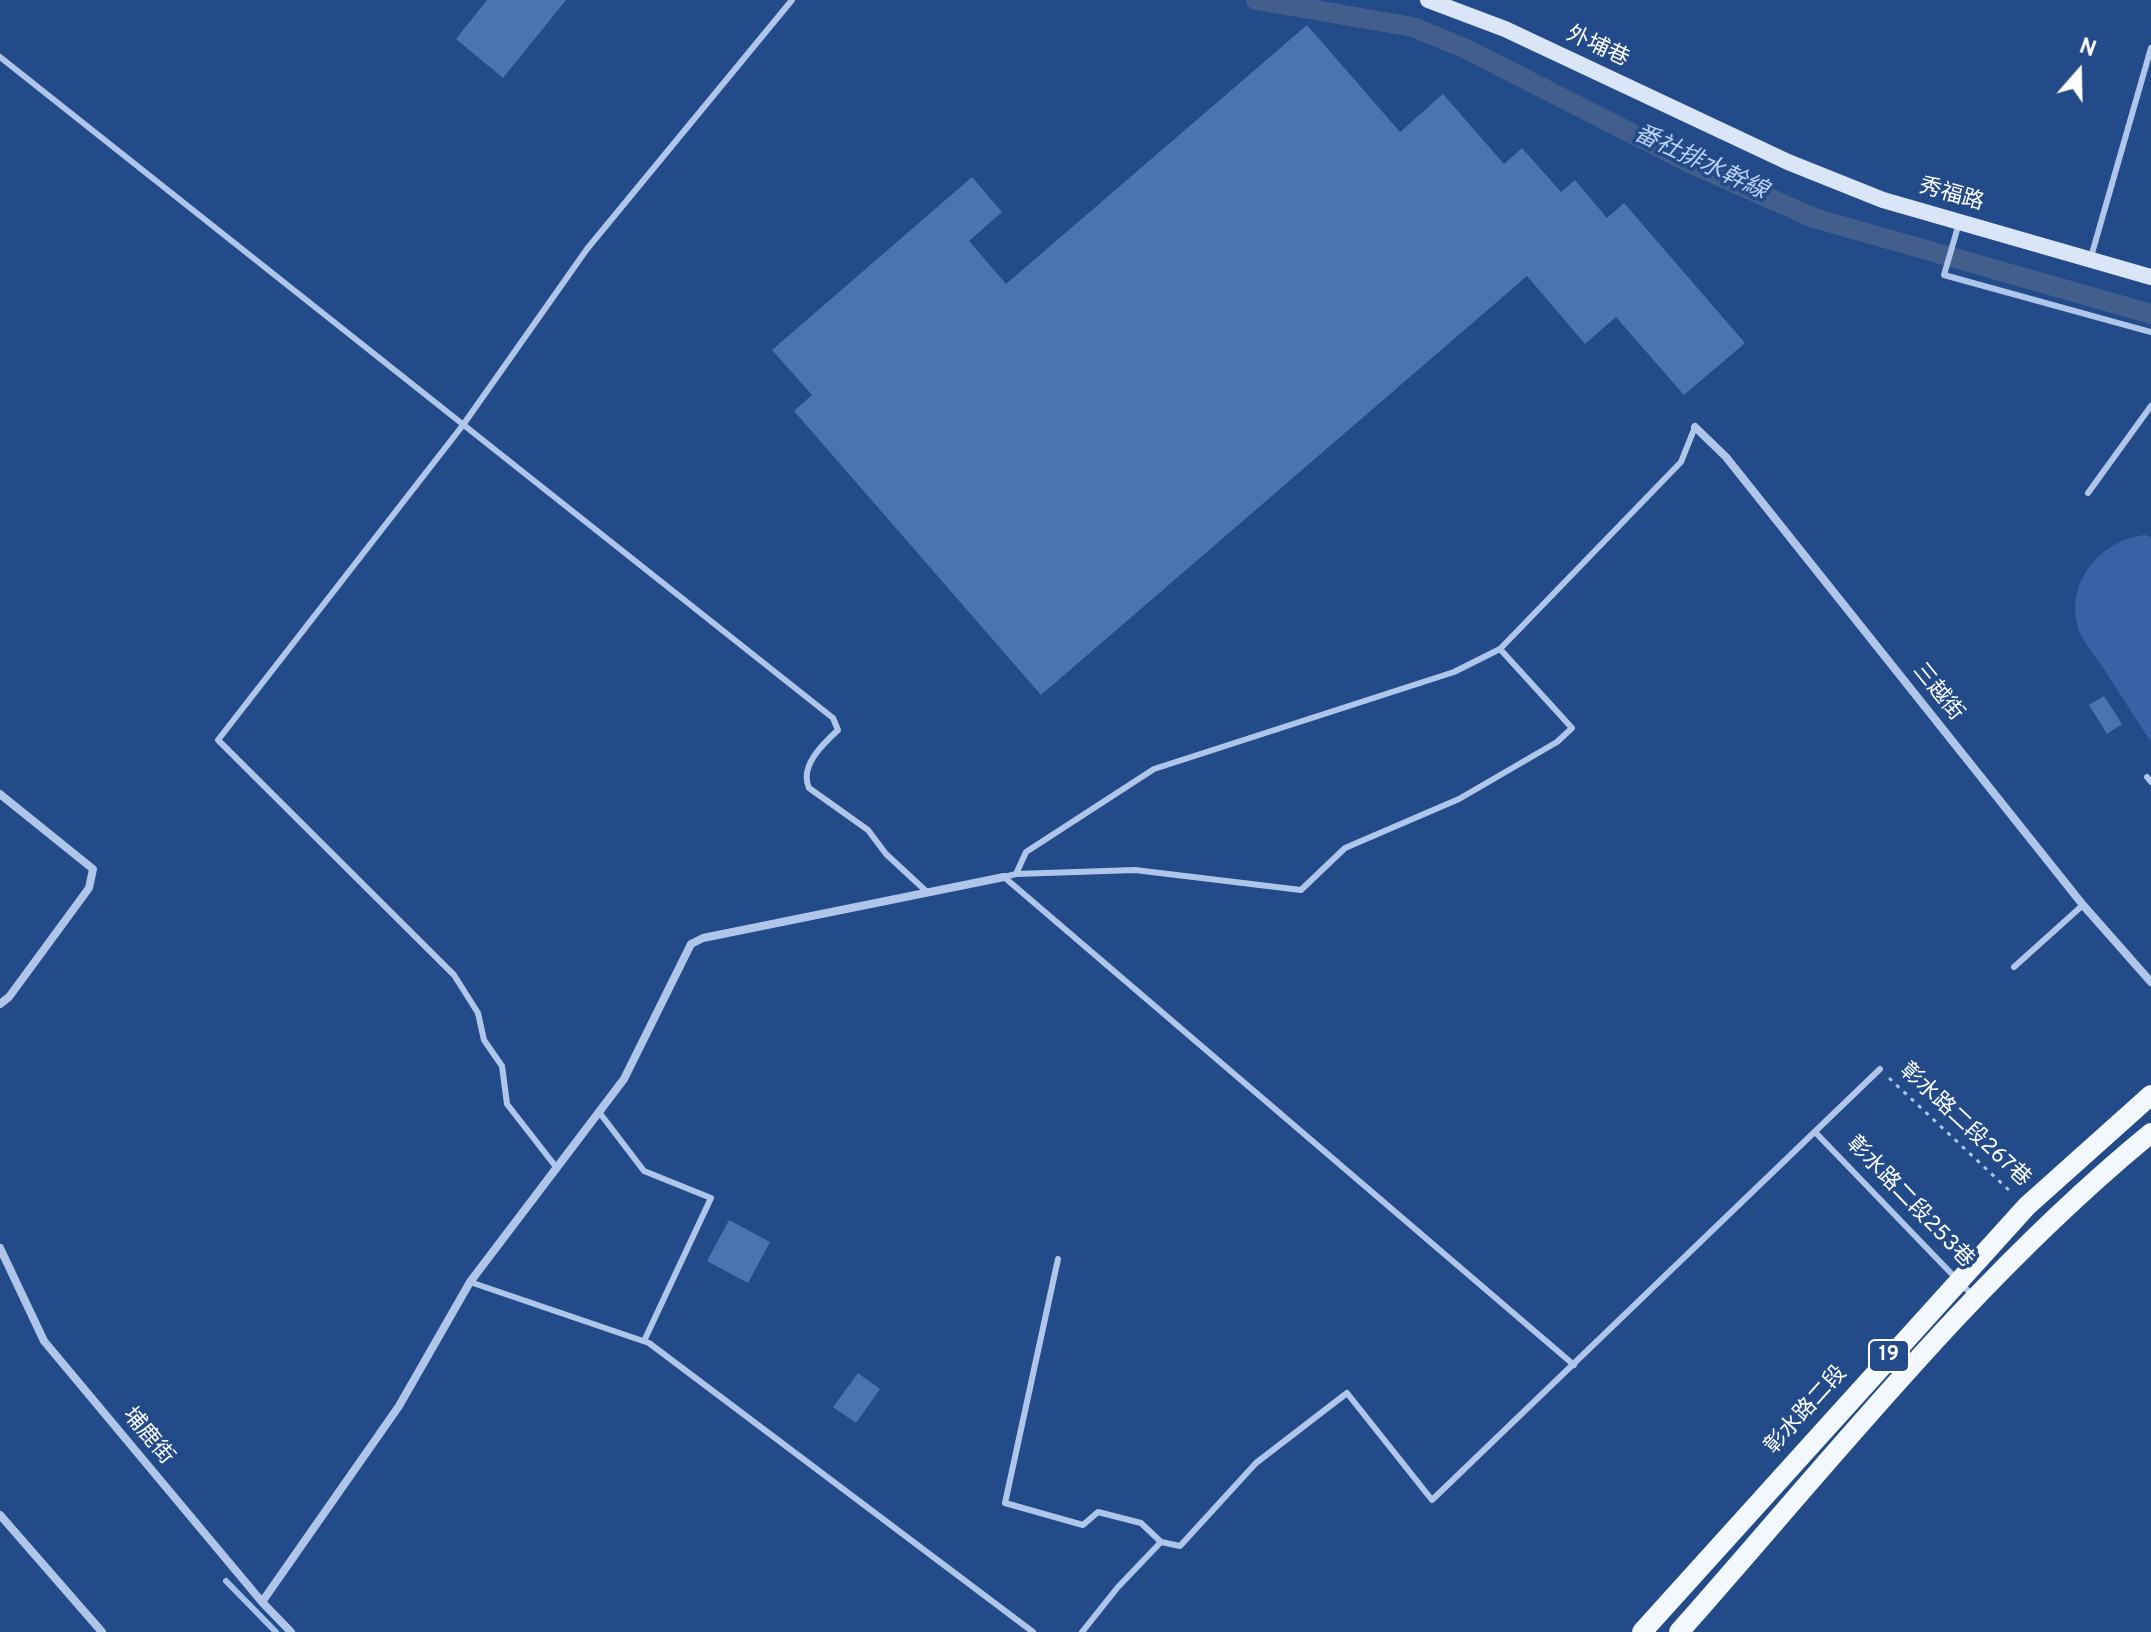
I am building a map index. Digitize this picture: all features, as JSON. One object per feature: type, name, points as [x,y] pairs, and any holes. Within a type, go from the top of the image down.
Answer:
[{"type":"main road","name":"彰水路二段","points":[[1642,1632],[2027,1206],[2151,1095]]},
{"type":"main road","name":"19","points":[[1679,1632],[1975,1299],[2084,1188],[2151,1133]]},
{"type":"main road","points":[[1719,1544],[1741,1562]]},
{"type":"street","name":"外埔巷","points":[[1428,0],[1505,29],[1745,142]]},
{"type":"street","name":"秀福路","points":[[1745,142],[1883,200],[2091,257],[2151,277]]},
{"type":"street","name":"三越街","points":[[1695,427],[1726,457],[2083,905],[2151,982]]},
{"type":"street","points":[[0,794],[93,869],[89,888],[9,997],[0,1004]]},
{"type":"street","points":[[262,1602],[399,1406],[470,1282],[624,1079],[691,944],[703,938],[1004,877]]},
{"type":"street","name":"埔鹿街","points":[[0,1248],[44,1341],[262,1602],[291,1632]]},
{"type":"street","points":[[0,1515],[102,1632]]},
{"type":"lane","points":[[556,1167],[507,1104],[502,1066],[484,1040],[478,1013],[454,975],[218,740],[463,425],[587,249],[792,0]]},
{"type":"lane","points":[[2091,257],[2151,48]]},
{"type":"lane","points":[[0,57],[833,718],[838,730],[821,746],[808,769],[805,779],[809,788],[868,830],[886,854],[926,891]]},
{"type":"lane","points":[[1959,221],[1944,275],[2151,332]]},
{"type":"lane","points":[[2088,493],[2151,406]]},
{"type":"lane","points":[[1016,874],[1026,852],[1154,769],[1454,672],[1500,649],[1681,462],[1695,427]]},
{"type":"lane","points":[[1004,877],[1135,870],[1301,890],[1345,848],[1459,799],[1557,742],[1572,728],[1500,649]]},
{"type":"lane","points":[[1004,877],[1574,1365]]},
{"type":"lane","points":[[2014,967],[2083,905]]},
{"type":"lane","points":[[1058,1259],[1005,1503],[1083,1525],[1098,1512],[1141,1523],[1161,1542],[1180,1546],[1256,1463],[1347,1393],[1432,1500],[1880,1069]]},
{"type":"lane","points":[[599,1112],[644,1171],[711,1198],[644,1341]]},
{"type":"lane","name":"彰水路二段253巷","points":[[1816,1133],[1975,1299]]},
{"type":"lane","points":[[470,1282],[644,1341],[1033,1632]]},
{"type":"lane","points":[[1082,1632],[1118,1587],[1161,1542]]},
{"type":"path","name":"彰水路二段267巷","points":[[1880,1069],[2027,1206]]},
{"type":"shaded area","points":[[2145,535],[2151,537],[2151,742],[2084,641],[2076,615],[2076,598],[2088,568],[2113,546]]},
{"type":"building","points":[[487,0],[566,0],[503,78],[456,39]]},
{"type":"building","points":[[1307,25],[1400,132],[1443,94],[1504,164],[1522,148],[1561,192],[1575,180],[1607,218],[1624,203],[1745,343],[1684,395],[1616,317],[1585,344],[1527,276],[1041,695],[794,411],[812,395],[772,350],[972,177],[1002,212],[969,241],[1006,284]]},
{"type":"building","points":[[2104,696],[2122,724],[2107,734],[2089,705]]},
{"type":"building","points":[[729,1220],[770,1242],[748,1283],[707,1261]]},
{"type":"building","points":[[858,1373],[880,1389],[856,1423],[833,1407]]},
{"type":"waterway","name":"番社排水幹線","points":[[1256,0],[1413,27],[1464,48],[1692,164],[1814,218],[2151,314]]},
{"type":"waterway","points":[[226,1581],[276,1632]]}]
